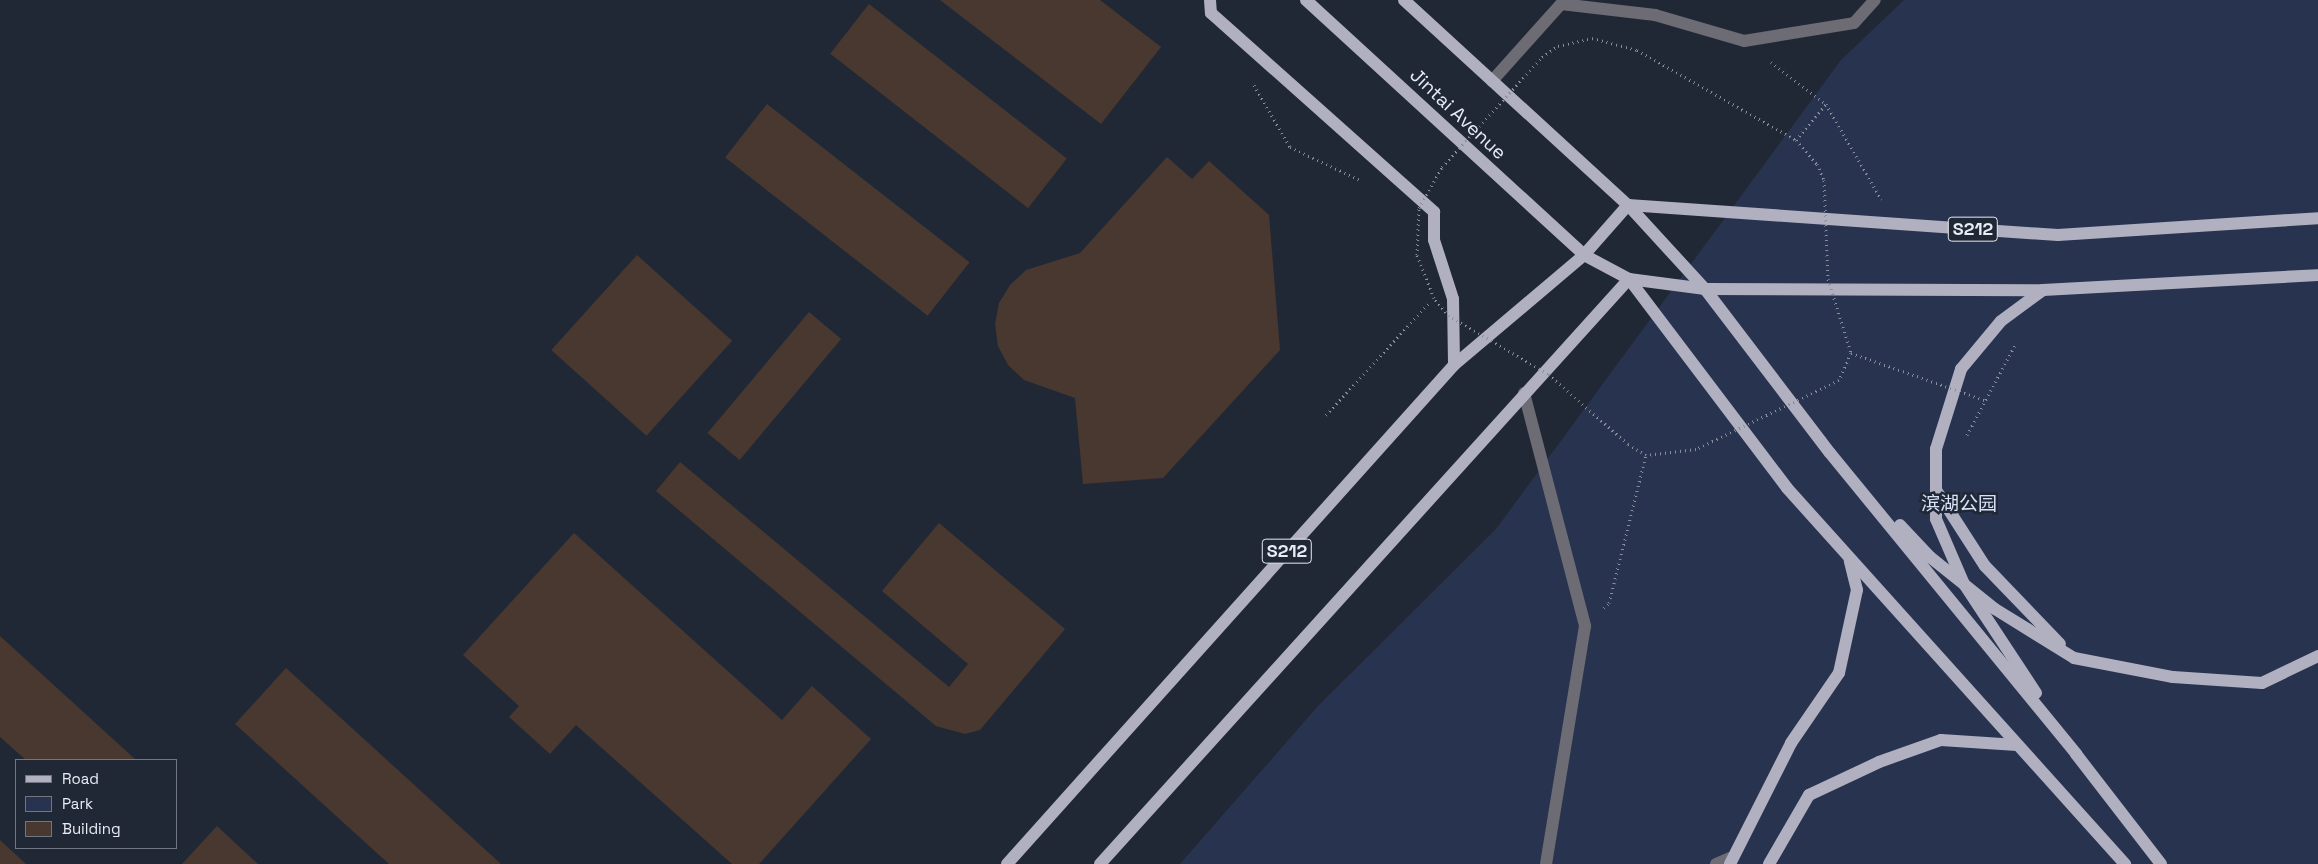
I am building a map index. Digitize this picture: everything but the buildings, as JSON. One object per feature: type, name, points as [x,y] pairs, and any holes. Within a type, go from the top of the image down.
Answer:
[{"type":"main road","points":[[1210,0],[1210,13],[1434,212],[1434,240],[1453,299],[1454,365]]},
{"type":"main road","name":"Jintai Avenue","points":[[1306,0],[1584,255],[1629,279]]},
{"type":"main road","points":[[1404,0],[1628,205],[1705,289],[1830,452],[2076,754],[2161,864]]},
{"type":"main road","name":"S212","points":[[1007,864],[1454,365],[1584,255],[1628,205],[2058,234],[2318,218]]},
{"type":"main road","points":[[1629,279],[1705,289],[2043,290],[2318,275]]},
{"type":"main road","points":[[1100,864],[1629,279]]},
{"type":"main road","points":[[1629,279],[1787,488],[2125,864]]},
{"type":"main road","points":[[2043,290],[2001,321],[1961,369],[1936,449],[1936,519],[1964,584],[2076,754]]},
{"type":"main road","points":[[1830,452],[1930,557],[1964,584],[2074,658],[2173,677],[2262,683],[2318,656]]},
{"type":"main road","points":[[1936,490],[1985,566],[2074,658]]},
{"type":"main road","points":[[1730,861],[1791,743],[1840,673],[1857,590],[1850,558]]},
{"type":"main road","points":[[1769,864],[1809,795],[1879,762],[1941,740],[2017,746]]},
{"type":"lane","points":[[1492,81],[1561,4],[1654,15],[1744,41],[1854,23],[1875,0]]},
{"type":"lane","points":[[1524,393],[1585,626],[1546,864]]},
{"type":"lane","points":[[1716,864],[1730,861]]},
{"type":"path","points":[[1592,38],[1623,43],[1796,140],[1817,164],[1824,180],[1828,279],[1851,353],[1839,380],[1696,448],[1646,455],[1548,374],[1449,316],[1434,298],[1417,255],[1415,231],[1428,186],[1528,71],[1558,46],[1592,38]]},
{"type":"path","points":[[1744,41],[1826,104],[1895,224]]},
{"type":"path","points":[[1796,140],[1826,104]]},
{"type":"path","points":[[1326,415],[1434,298]]},
{"type":"path","points":[[1964,441],[1987,401],[2021,333]]},
{"type":"path","points":[[1851,353],[1987,401]]},
{"type":"path","points":[[1585,626],[1609,603],[1646,455]]},
{"type":"green space","name":"滨湖公园","points":[[1904,0],[2318,0],[2318,864],[1180,864],[1318,706],[1496,529],[1841,60]]}]
